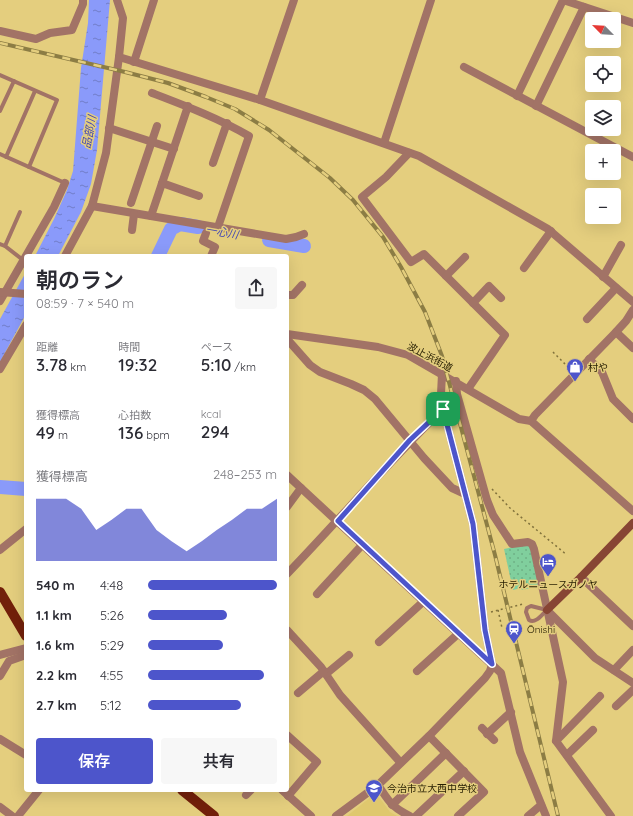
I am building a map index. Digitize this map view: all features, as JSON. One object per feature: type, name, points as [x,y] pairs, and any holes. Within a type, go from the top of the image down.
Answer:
[{"type":"main road","points":[[547,610],[633,523]]},
{"type":"main road","points":[[0,592],[24,633]]},
{"type":"main road","points":[[184,792],[214,816]]},
{"type":"street","points":[[0,31],[36,39],[50,33],[72,30],[83,4],[83,0]]},
{"type":"street","points":[[66,254],[92,206],[106,153],[123,18],[117,0]]},
{"type":"street","points":[[134,62],[154,0]]},
{"type":"street","points":[[260,100],[294,0]]},
{"type":"street","points":[[384,143],[431,0]]},
{"type":"street","points":[[517,96],[567,1],[633,23]]},
{"type":"street","points":[[536,106],[584,7]]},
{"type":"street","points":[[119,57],[260,100],[419,156],[551,231],[633,302]]},
{"type":"street","points":[[464,68],[633,157]]},
{"type":"street","points":[[152,94],[188,106],[227,123],[249,136],[218,227]]},
{"type":"street","points":[[151,216],[188,106]]},
{"type":"street","points":[[213,163],[227,123]]},
{"type":"street","points":[[131,203],[157,126]]},
{"type":"street","points":[[110,128],[174,149]]},
{"type":"street","points":[[410,153],[386,177],[362,197],[411,262],[424,254],[505,335],[468,389]]},
{"type":"street","points":[[27,254],[54,207],[65,183]]},
{"type":"street","points":[[162,183],[199,196]]},
{"type":"street","points":[[92,206],[286,239],[304,234]]},
{"type":"street","points":[[132,230],[134,214]]},
{"type":"street","points":[[524,268],[551,231]]},
{"type":"street","points":[[206,233],[203,241],[215,247],[212,254]]},
{"type":"street","points":[[603,277],[621,245]]},
{"type":"street","points":[[446,276],[465,257]]},
{"type":"street","points":[[0,301],[23,260]]},
{"type":"street","points":[[289,295],[293,295],[302,285]]},
{"type":"street","points":[[473,303],[489,286],[501,298]]},
{"type":"street","points":[[587,319],[616,288]]},
{"type":"street","points":[[6,292],[24,294]]},
{"type":"street","points":[[633,310],[616,332],[534,415],[531,421],[633,511]]},
{"type":"street","points":[[0,369],[24,328]]},
{"type":"street","points":[[616,332],[633,348]]},
{"type":"street","name":"波止浜街道","points":[[289,334],[378,347],[408,355],[456,381],[519,419],[531,421]]},
{"type":"street","points":[[289,341],[310,364],[320,372],[364,390],[375,399],[452,488],[465,494]]},
{"type":"street","points":[[589,359],[602,372],[613,399],[633,419]]},
{"type":"street","points":[[336,816],[378,785],[400,762],[429,736],[485,678],[490,671],[492,664],[485,630],[473,524],[443,409],[441,394],[442,374]]},
{"type":"street","points":[[456,381],[457,394],[486,500],[493,515],[512,544],[528,542],[532,544],[563,682],[556,741],[611,816]]},
{"type":"street","points":[[289,572],[338,521],[410,440],[443,409]]},
{"type":"street","points":[[289,477],[424,600],[501,673],[520,752],[546,816]]},
{"type":"street","points":[[289,504],[301,488]]},
{"type":"street","points":[[0,550],[24,531]]},
{"type":"street","points":[[317,594],[363,544]]},
{"type":"street","points":[[581,577],[633,626]]},
{"type":"street","points":[[379,642],[424,600]]},
{"type":"street","points":[[547,610],[594,658],[633,683]]},
{"type":"street","points":[[289,632],[325,673],[340,695],[400,762]]},
{"type":"street","points":[[417,671],[459,633]]},
{"type":"street","points":[[0,655],[24,649]]},
{"type":"street","points":[[614,670],[633,650]]},
{"type":"street","points":[[298,693],[349,655]]},
{"type":"street","points":[[0,676],[9,661],[24,656]]},
{"type":"street","points":[[616,706],[633,690]]},
{"type":"street","points":[[556,741],[600,696]]},
{"type":"street","points":[[494,740],[485,731],[511,712]]},
{"type":"street","points":[[567,755],[593,730]]},
{"type":"street","points":[[429,736],[484,792],[458,816]]},
{"type":"street","points":[[288,796],[317,762],[289,737]]},
{"type":"street","points":[[0,739],[24,754]]},
{"type":"street","points":[[392,804],[446,753]]},
{"type":"street","points":[[416,816],[464,771]]},
{"type":"street","points":[[378,785],[397,809],[410,816]]},
{"type":"street","points":[[18,816],[37,792]]},
{"type":"street","points":[[284,792],[311,816]]},
{"type":"street","points":[[528,816],[541,805]]},
{"type":"street","points":[[0,807],[12,816]]},
{"type":"lane","points":[[0,75],[58,100],[29,167]]},
{"type":"lane","points":[[0,111],[14,81]]},
{"type":"lane","points":[[6,157],[35,90]]},
{"type":"lane","points":[[0,154],[65,183]]},
{"type":"lane","points":[[5,246],[20,212]]},
{"type":"lane","points":[[0,244],[5,246],[23,260]]},
{"type":"lane","points":[[531,606],[547,610],[535,621],[532,622],[528,620],[526,612],[527,608],[531,606]]},
{"type":"path","points":[[553,352],[575,373]]},
{"type":"path","points":[[489,486],[510,508],[567,555]]},
{"type":"path","points":[[488,614],[488,612],[524,604]]},
{"type":"path","points":[[498,610],[502,628]]},
{"type":"shaded area","name":"今治市立大西中学校","points":[[376,793],[390,812],[397,816],[347,816]]},
{"type":"green space","points":[[526,544],[530,545],[539,586],[522,590],[521,588],[513,590],[504,549]]},
{"type":"water","name":"品部川","points":[[89,0],[110,0],[97,150],[91,184],[81,212],[59,254],[36,254],[67,190],[73,171],[81,68],[88,23]]},
{"type":"water","points":[[24,276],[24,318],[0,362],[0,319]]},
{"type":"waterway","name":"一心川","points":[[159,254],[171,229],[180,224],[198,227]]},
{"type":"waterway","name":"一心川","points":[[269,240],[304,246]]},
{"type":"waterway","name":"一心川","points":[[0,487],[24,489]]},
{"type":"railway","points":[[0,43],[168,83],[235,109],[269,130],[330,178],[353,200],[383,237],[425,312],[442,356],[495,555],[558,816]]},
{"type":"place","name":"村や","points":[[575,382]]},
{"type":"place","name":"ホテルニュースガノヤ","points":[[548,577]]},
{"type":"place","name":"Ōnishi","points":[[514,644]]},
{"type":"place","name":"今治市立大西中学校","points":[[374,803]]},
{"type":"route","points":[[443,409],[473,524],[485,630],[492,664],[338,521],[410,440],[443,409]]}]
